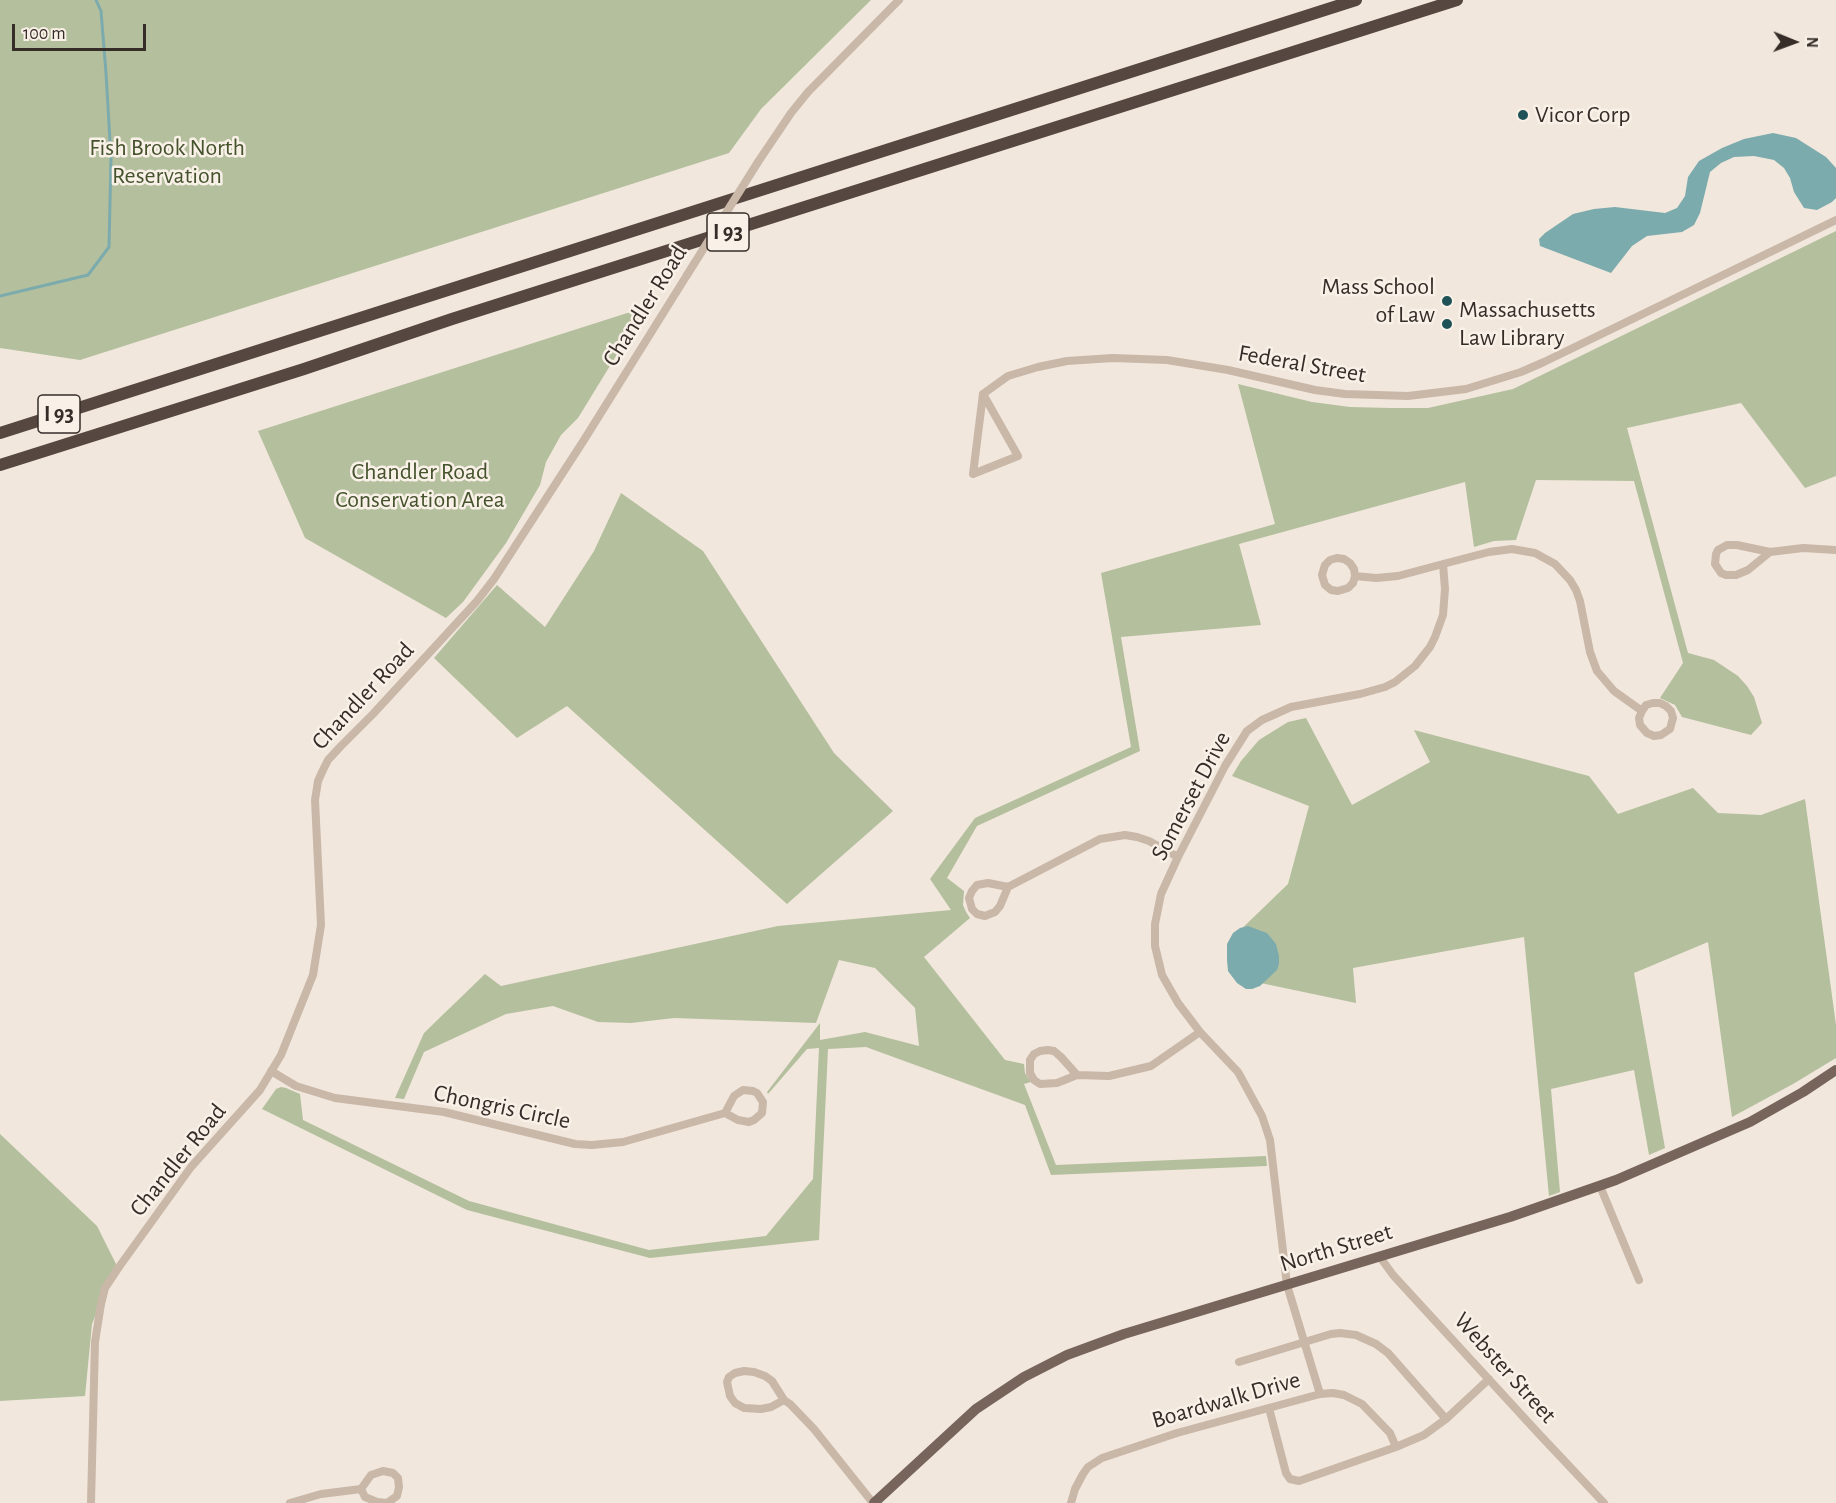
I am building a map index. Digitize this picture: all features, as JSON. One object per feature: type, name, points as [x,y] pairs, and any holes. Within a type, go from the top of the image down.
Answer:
[{"type":"highway","name":"I 93","points":[[0,432],[1356,0]]},
{"type":"highway","name":"I 93","points":[[0,465],[1456,0]]},
{"type":"main road","name":"North Street","points":[[873,1503],[976,1409],[1024,1377],[1067,1355],[1124,1334],[1510,1217],[1600,1186],[1750,1122],[1836,1070]]},
{"type":"street","name":"Chandler Road","points":[[91,1503],[95,1342],[105,1288],[191,1167],[260,1090],[281,1055],[313,975],[317,956],[321,925],[315,800],[318,781],[328,760],[465,615],[494,579],[791,113],[850,47],[899,0]]},
{"type":"street","name":"Federal Street","points":[[983,394],[1008,376],[1038,367],[1067,361],[1113,358],[1167,360],[1345,394],[1408,396],[1466,389],[1521,372],[1562,354],[1836,220]]},
{"type":"street","points":[[983,394],[1018,456],[973,474],[977,440],[983,394]]},
{"type":"street","points":[[1770,552],[1749,570],[1736,575],[1721,573],[1715,564],[1718,550],[1727,544],[1770,552],[1803,548],[1836,550]]},
{"type":"street","points":[[1355,576],[1376,578],[1398,576],[1489,552],[1512,549],[1535,553],[1555,564],[1576,590],[1590,652],[1597,671],[1614,691],[1642,711]]},
{"type":"street","points":[[1341,558],[1350,563],[1355,576],[1348,588],[1334,591],[1323,582],[1322,571],[1330,560],[1341,558]]},
{"type":"street","name":"Somerset Drive","points":[[1320,1394],[1287,1285],[1270,1140],[1262,1116],[1238,1072],[1200,1032],[1178,1003],[1162,975],[1155,946],[1155,924],[1161,894],[1178,857],[1225,766],[1247,731],[1262,720],[1291,707],[1385,687],[1415,666],[1436,637],[1443,615],[1445,589],[1443,564]]},
{"type":"street","points":[[1663,704],[1669,708],[1672,715],[1672,726],[1661,735],[1650,735],[1640,725],[1639,718],[1642,711],[1646,705],[1663,704]]},
{"type":"street","points":[[1008,887],[988,883],[977,885],[970,894],[970,905],[978,914],[985,916],[992,914],[998,910],[1008,887],[1100,839],[1125,835],[1137,837],[1178,857]]},
{"type":"street","points":[[1077,1075],[1054,1051],[1040,1051],[1030,1060],[1029,1073],[1040,1084],[1057,1083],[1077,1075],[1109,1076],[1151,1066],[1200,1032]]},
{"type":"street","name":"Chongris Circle","points":[[272,1071],[296,1086],[335,1098],[444,1112],[560,1141],[591,1145],[623,1142],[725,1113]]},
{"type":"street","points":[[742,1090],[757,1093],[763,1102],[762,1113],[749,1122],[738,1120],[725,1113],[734,1096],[742,1090]]},
{"type":"street","points":[[1600,1186],[1639,1280]]},
{"type":"street","name":"Webster Street","points":[[1380,1257],[1393,1275],[1604,1503]]},
{"type":"street","points":[[1239,1362],[1340,1333],[1356,1335],[1376,1344],[1388,1353],[1446,1419]]},
{"type":"street","points":[[783,1400],[771,1407],[744,1408],[735,1403],[730,1396],[727,1382],[729,1377],[735,1373],[754,1372],[772,1381],[783,1400],[790,1404],[814,1430],[873,1503]]},
{"type":"street","points":[[1269,1408],[1286,1473],[1293,1480],[1302,1480],[1424,1435],[1446,1419],[1489,1379]]},
{"type":"street","name":"Boardwalk Drive","points":[[1071,1503],[1078,1481],[1088,1467],[1102,1458],[1169,1435],[1320,1394],[1344,1395],[1362,1404],[1390,1433],[1396,1447]]},
{"type":"street","points":[[290,1503],[321,1494],[361,1489],[371,1475],[384,1471],[393,1473],[398,1479],[397,1496],[387,1503],[365,1497],[361,1489]]},
{"type":"green space","name":"Fish Brook North Reservation","points":[[0,0],[871,0],[761,109],[729,153],[80,360],[0,348]]},
{"type":"green space","points":[[1836,231],[1836,476],[1805,488],[1741,403],[1627,428],[1688,653],[1714,660],[1738,676],[1747,686],[1754,697],[1762,723],[1751,735],[1682,717],[1675,705],[1660,698],[1683,663],[1634,481],[1536,480],[1516,540],[1494,541],[1474,547],[1465,482],[1239,544],[1261,625],[1121,637],[1140,751],[977,826],[947,878],[964,891],[963,905],[970,918],[924,957],[1005,1060],[1024,1064],[1025,1073],[1031,1082],[1024,1084],[1056,1165],[1266,1156],[1267,1166],[1051,1175],[1025,1105],[866,1047],[828,1049],[819,1240],[650,1258],[467,1210],[262,1109],[276,1089],[286,1088],[300,1094],[303,1120],[469,1201],[649,1250],[766,1236],[813,1179],[819,1048],[807,1049],[768,1094],[767,1092],[820,1023],[820,1040],[865,1032],[919,1046],[915,1008],[875,968],[839,960],[816,1023],[674,1018],[631,1023],[598,1022],[553,1006],[506,1014],[424,1052],[404,1099],[395,1098],[424,1033],[485,974],[501,986],[778,926],[951,910],[930,879],[975,818],[1131,747],[1101,573],[1275,524],[1238,384],[1312,402],[1350,407],[1391,408],[1428,408],[1513,389]]},
{"type":"green space","name":"Chandler Road Conservation Area","points":[[646,307],[578,418],[561,435],[546,462],[540,485],[506,543],[463,602],[446,618],[305,538],[258,431]]},
{"type":"green space","points":[[621,493],[703,551],[834,753],[893,811],[787,904],[567,706],[517,738],[434,658],[497,585],[545,627],[594,551]]},
{"type":"green space","points":[[1306,718],[1352,805],[1430,762],[1414,730],[1589,776],[1618,814],[1693,788],[1718,813],[1761,815],[1805,799],[1836,1025],[1836,1058],[1732,1117],[1708,942],[1634,973],[1665,1148],[1649,1155],[1634,1070],[1551,1089],[1560,1192],[1549,1196],[1524,937],[1353,968],[1356,1003],[1232,977],[1230,940],[1288,884],[1309,806],[1232,776],[1241,761],[1259,740],[1288,722]]},
{"type":"green space","points":[[0,1134],[97,1226],[116,1264],[92,1324],[85,1396],[0,1401]]},
{"type":"water","points":[[1773,133],[1796,138],[1826,157],[1836,168],[1836,198],[1832,202],[1817,210],[1804,208],[1784,168],[1774,160],[1754,156],[1734,157],[1721,163],[1710,172],[1700,213],[1694,225],[1682,232],[1647,236],[1632,246],[1611,273],[1540,246],[1539,239],[1545,233],[1573,214],[1615,207],[1665,213],[1677,208],[1685,196],[1688,177],[1699,161],[1744,139]]},
{"type":"water","points":[[1248,926],[1267,933],[1276,944],[1279,956],[1277,970],[1260,986],[1252,989],[1246,989],[1237,983],[1228,971],[1227,960],[1227,944],[1233,933]]},
{"type":"waterway","points":[[0,296],[88,275],[109,247],[111,158],[101,11],[96,0]]},
{"type":"place","name":"Vicor Corp","points":[[1523,115]]},
{"type":"place","name":"Mass School of Law","points":[[1447,301]]},
{"type":"place","name":"Massachusetts Law Library","points":[[1447,324]]}]
